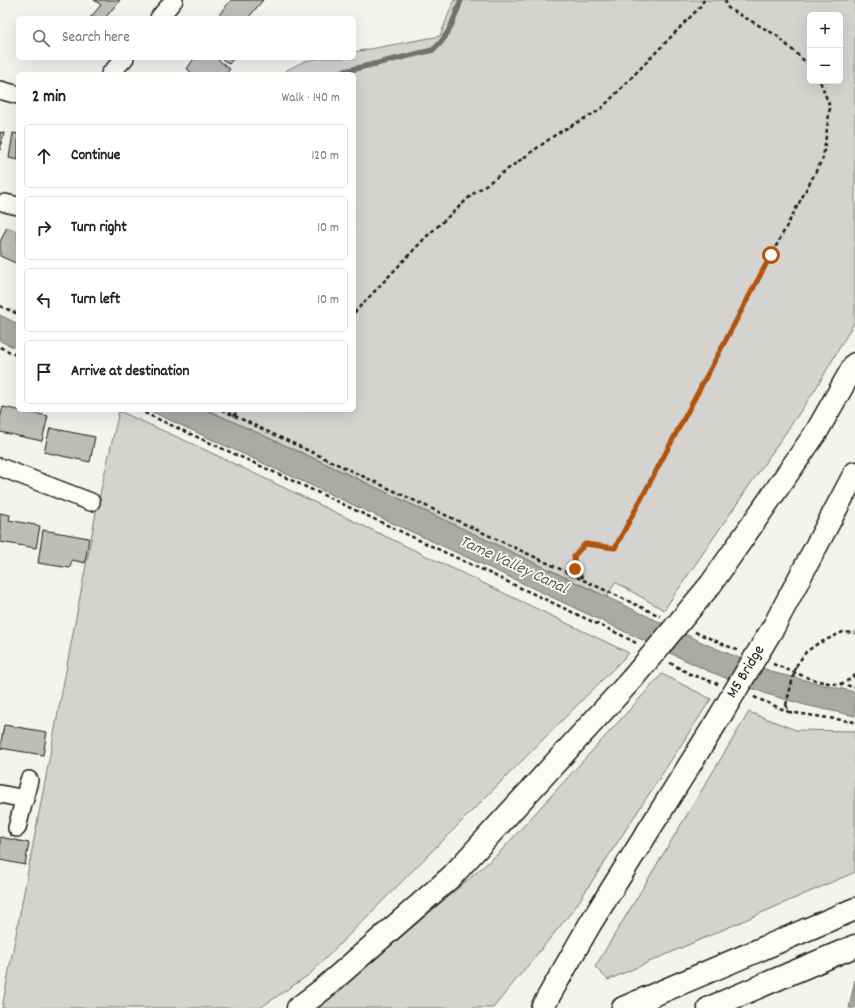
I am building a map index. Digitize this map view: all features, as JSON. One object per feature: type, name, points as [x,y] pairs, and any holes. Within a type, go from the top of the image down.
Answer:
[{"type":"highway","points":[[298,1008],[323,989],[452,876],[632,679],[711,584],[817,431],[855,364]]},
{"type":"highway","name":"M5 Bridge","points":[[542,1008],[590,924],[719,718],[774,626],[855,473]]},
{"type":"highway","points":[[622,1008],[855,909]]},
{"type":"highway","points":[[709,1008],[855,946]]},
{"type":"street","points":[[161,16],[174,0]]},
{"type":"street","points":[[112,72],[123,60]]},
{"type":"street","points":[[0,90],[16,95]]},
{"type":"street","points":[[0,467],[91,502]]},
{"type":"street","points":[[17,828],[29,780]]},
{"type":"street","points":[[0,794],[25,799]]},
{"type":"path","points":[[356,311],[426,237],[473,194],[558,133],[600,110],[699,8],[704,0]]},
{"type":"path","points":[[725,0],[728,8],[776,35],[807,63]]},
{"type":"path","points":[[226,412],[584,580],[575,569],[574,556],[585,544],[615,548],[823,158],[830,107],[821,84]]},
{"type":"path","points":[[0,306],[16,313]]},
{"type":"path","points":[[0,348],[16,355]]},
{"type":"path","points":[[142,412],[289,479],[623,636],[636,644]]},
{"type":"path","points":[[233,415],[238,412]]},
{"type":"path","points":[[789,712],[786,705],[796,666],[806,652],[817,644],[842,632],[855,632]]},
{"type":"path","points":[[670,663],[690,674],[725,687]]},
{"type":"path","points":[[839,684],[850,680],[855,675]]},
{"type":"path","points":[[805,676],[821,681],[855,687]]},
{"type":"path","points":[[753,697],[789,712],[855,722]]},
{"type":"shaded area","points":[[454,0],[855,0],[855,321],[815,390],[664,610],[615,582],[607,597],[322,462],[211,412],[356,412],[356,72],[285,71],[310,60],[356,60],[356,52],[440,36]]},
{"type":"shaded area","points":[[119,412],[121,412],[197,446],[629,653],[310,974],[260,1008],[2,1008],[97,507]]},
{"type":"shaded area","points":[[662,674],[711,699],[574,909],[493,1008],[318,1008],[499,853]]},
{"type":"shaded area","points":[[749,712],[796,730],[855,731],[855,872],[608,980],[595,967]]},
{"type":"water","points":[[0,315],[16,323],[16,348],[0,341]]},
{"type":"water","name":"Tame Valley Canal","points":[[152,412],[211,412],[322,462],[708,645],[775,673],[855,692],[855,716],[805,705],[767,694],[708,671],[505,575]]},
{"type":"water","points":[[855,980],[855,1008],[849,1008]]},
{"type":"building","points":[[94,0],[120,0],[107,16],[92,16],[101,5]]},
{"type":"building","points":[[231,0],[263,0],[250,16],[218,16]]},
{"type":"building","points":[[193,60],[219,60],[230,69],[228,72],[191,72],[187,69]]},
{"type":"building","points":[[224,60],[232,60],[229,64]]},
{"type":"building","points":[[0,132],[4,133],[0,150]]},
{"type":"building","points":[[13,133],[16,134],[16,160],[9,158]]},
{"type":"building","points":[[7,227],[16,231],[16,263],[0,256],[0,242]]},
{"type":"building","points":[[3,407],[16,410],[16,412],[28,412],[48,416],[42,441],[0,432],[0,419]]},
{"type":"building","points":[[50,428],[95,437],[90,462],[44,452]]},
{"type":"building","points":[[0,513],[10,515],[9,520],[40,526],[36,548],[0,542]]},
{"type":"building","points":[[43,530],[89,538],[85,563],[72,560],[70,568],[38,563]]},
{"type":"building","points":[[4,725],[47,732],[43,755],[0,748]]},
{"type":"building","points":[[0,837],[29,843],[25,865],[0,860]]},
{"type":"waterway","points":[[341,72],[433,50],[439,45],[447,33],[461,0]]},
{"type":"route","points":[[575,569],[574,556],[585,544],[615,548],[771,255]]}]
